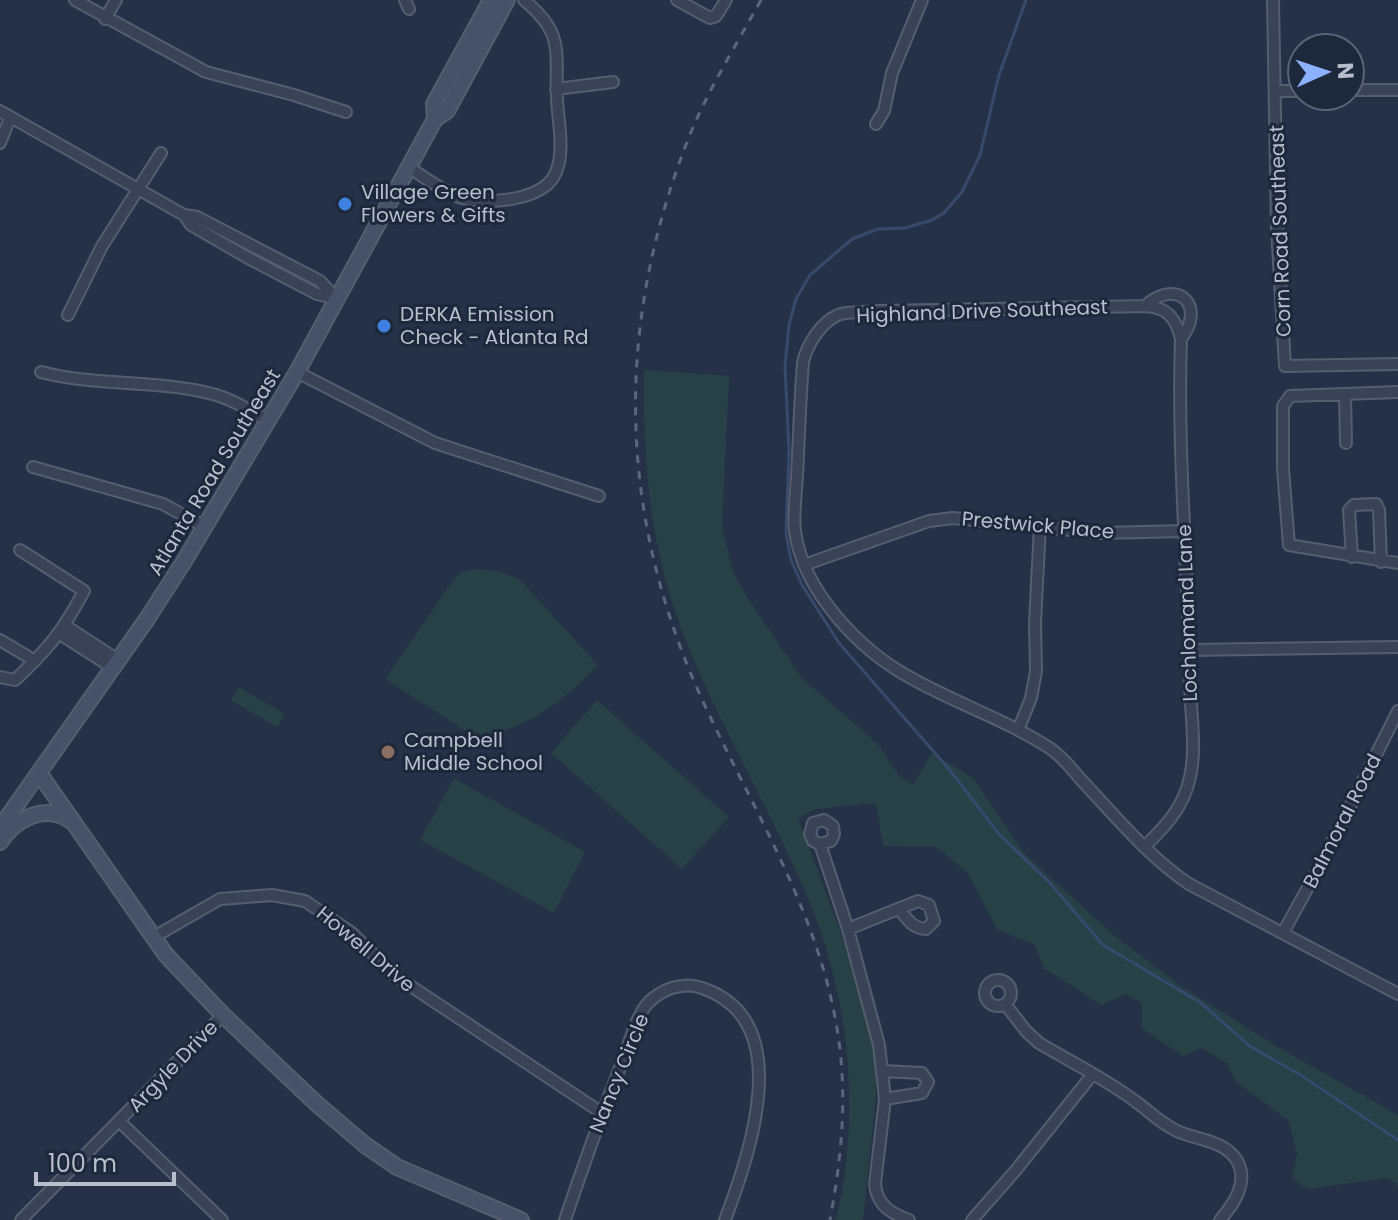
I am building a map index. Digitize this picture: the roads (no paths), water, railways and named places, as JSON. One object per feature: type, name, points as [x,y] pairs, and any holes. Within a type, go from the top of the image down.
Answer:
[{"type":"main road","name":"Atlanta Road Southeast","points":[[435,119],[434,104],[491,0]]},
{"type":"main road","name":"Atlanta Road Southeast","points":[[0,828],[166,592],[297,372],[435,119],[447,111],[507,0]]},
{"type":"main road","points":[[39,773],[183,974],[317,1104],[381,1157],[415,1176],[521,1220]]},
{"type":"main road","points":[[0,842],[19,822],[35,814],[62,814],[76,825]]},
{"type":"street","points":[[75,0],[206,72],[346,112]]},
{"type":"street","points":[[105,19],[116,0]]},
{"type":"street","points":[[409,167],[460,197],[474,200],[531,196],[556,175],[559,164],[555,38],[542,14],[524,0]]},
{"type":"street","points":[[677,0],[710,18],[716,16],[726,0]]},
{"type":"street","points":[[876,124],[884,111],[892,73],[922,0]]},
{"type":"street","name":"Corn Road Southeast","points":[[1273,0],[1277,91],[1277,229],[1285,366],[1398,364]]},
{"type":"street","points":[[556,89],[613,82]]},
{"type":"street","points":[[1366,90],[1398,90]]},
{"type":"street","points":[[1277,91],[1286,91]]},
{"type":"street","points":[[0,111],[184,215],[197,217],[320,281],[336,298]]},
{"type":"street","points":[[0,143],[10,118]]},
{"type":"street","points":[[68,315],[102,246],[161,153]]},
{"type":"street","name":"Highland Drive Southeast","points":[[1181,339],[1192,321],[1192,313],[1186,300],[1176,294],[1165,293],[1145,306],[878,311],[837,315],[806,347],[803,362],[794,529],[804,565],[814,586],[856,639],[873,654],[909,677],[1019,728],[1055,752],[1165,867],[1189,884],[1284,931],[1398,994]]},
{"type":"street","points":[[1145,306],[1158,307],[1170,313],[1181,339]]},
{"type":"street","name":"Lochlomand Lane","points":[[1144,847],[1174,815],[1184,799],[1191,776],[1181,339]]},
{"type":"street","points":[[41,372],[94,383],[183,389],[217,395],[267,420]]},
{"type":"street","points":[[297,372],[435,443],[599,496]]},
{"type":"street","points":[[1398,392],[1296,394],[1285,401],[1283,469],[1289,545],[1398,563]]},
{"type":"street","points":[[1345,395],[1346,443]]},
{"type":"street","points":[[33,467],[163,504],[205,527]]},
{"type":"street","points":[[1352,557],[1349,510],[1354,505],[1376,504],[1379,510],[1381,562]]},
{"type":"street","name":"Prestwick Place","points":[[804,565],[929,521],[968,519],[1100,533],[1184,531]]},
{"type":"street","points":[[1019,728],[1031,698],[1036,671],[1040,525]]},
{"type":"street","points":[[0,677],[15,680],[35,661],[63,630],[84,591],[20,550]]},
{"type":"street","points":[[63,630],[115,664]]},
{"type":"street","points":[[0,640],[35,661]]},
{"type":"street","points":[[1190,650],[1398,647]]},
{"type":"street","name":"Balmoral Road","points":[[1284,931],[1398,711]]},
{"type":"street","points":[[820,844],[871,1009],[883,1071],[885,1099],[876,1196],[883,1207],[909,1220]]},
{"type":"street","name":"Howell Drive","points":[[154,937],[213,902],[228,897],[272,895],[305,901],[352,933],[394,975],[602,1113]]},
{"type":"street","points":[[848,929],[899,909]]},
{"type":"street","name":"Nancy Circle","points":[[565,1220],[641,1013],[654,998],[674,987],[693,986],[713,993],[740,1014],[750,1031],[759,1062],[759,1096],[744,1165],[725,1220]]},
{"type":"street","points":[[1005,1004],[1039,1043],[1137,1102],[1162,1124],[1220,1147],[1237,1161],[1240,1173],[1238,1194],[1234,1204],[1220,1220]]},
{"type":"street","name":"Argyle Drive","points":[[21,1220],[223,1015]]},
{"type":"street","points":[[883,1071],[922,1073],[928,1082],[922,1093],[885,1099]]},
{"type":"street","points":[[972,1220],[1092,1075]]},
{"type":"street","points":[[119,1121],[222,1220]]},
{"type":"waterway","points":[[1026,0],[999,75],[980,155],[962,192],[944,213],[932,220],[905,228],[878,229],[852,239],[810,275],[796,299],[789,325],[785,367],[789,450],[786,533],[791,560],[802,585],[839,643],[948,768],[999,834],[1049,882],[1103,945],[1201,1003],[1251,1047],[1299,1074],[1398,1140]]},
{"type":"railway","points":[[761,0],[697,119],[665,207],[648,277],[638,347],[636,417],[641,486],[653,556],[673,626],[700,695],[789,878],[824,973],[836,1022],[843,1110],[830,1220]]},
{"type":"place","name":"Village Green Flowers & Gifts","points":[[345,204]]},
{"type":"place","name":"DERKA Emission Check - Atlanta Rd","points":[[384,326]]},
{"type":"place","name":"Campbell Middle School","points":[[388,752]]}]
